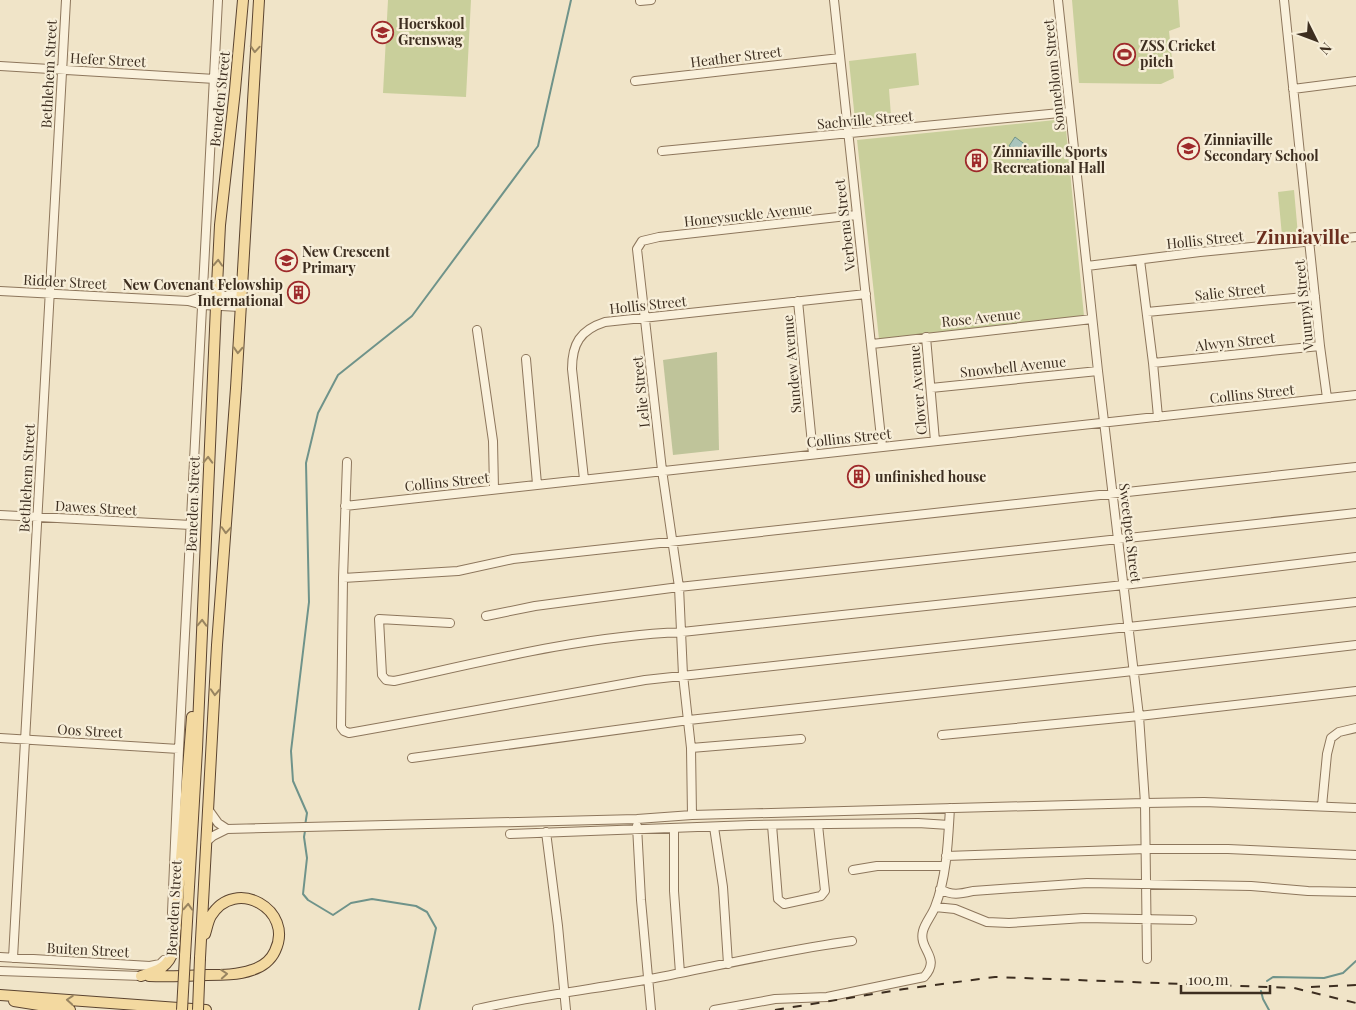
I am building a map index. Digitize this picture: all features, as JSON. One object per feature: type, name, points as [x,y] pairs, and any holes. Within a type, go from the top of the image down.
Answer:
[{"type":"main road","name":"Beneden Street","points":[[182,1010],[202,642],[209,426],[220,224],[243,0]]},
{"type":"main road","name":"Beneden Street","points":[[198,1010],[218,636],[236,388],[259,0]]},
{"type":"main road","points":[[141,976],[163,968],[170,959],[174,949],[192,719],[202,642]]},
{"type":"main road","points":[[141,976],[220,975],[253,970],[268,960],[277,947],[279,936],[275,918],[264,905],[251,899],[228,900],[212,915],[200,954]]},
{"type":"main road","points":[[0,996],[18,1002],[70,1010]]},
{"type":"main road","points":[[0,996],[206,1010]]},
{"type":"street","name":"Bethlehem Street","points":[[13,958],[66,0]]},
{"type":"street","name":"Beneden Street","points":[[169,952],[218,0]]},
{"type":"street","points":[[640,1],[651,0]]},
{"type":"street","name":"Verbena Street","points":[[834,0],[882,447]]},
{"type":"street","name":"Sonneblom Street","points":[[1058,0],[1086,266]]},
{"type":"street","name":"Vuurpyl Street","points":[[1284,0],[1327,398]]},
{"type":"street","name":"Heather Street","points":[[635,81],[840,58]]},
{"type":"street","name":"Hefer Street","points":[[0,66],[215,79]]},
{"type":"street","points":[[1294,89],[1356,82]]},
{"type":"street","name":"Sachville Street","points":[[662,151],[1070,112]]},
{"type":"street","name":"Honeysuckle Avenue","points":[[642,242],[659,237],[856,216]]},
{"type":"street","name":"Hollis Street","points":[[1086,266],[1356,238]]},
{"type":"street","name":"Lelie Street","points":[[642,242],[639,245],[637,256],[662,470],[679,587],[683,675],[691,748],[692,815]]},
{"type":"street","points":[[1140,260],[1158,417]]},
{"type":"street","name":"Sweetpea Street","points":[[1086,266],[1139,716],[1145,803],[1148,959]]},
{"type":"street","name":"Ridder Street","points":[[0,291],[188,301],[203,305],[216,300],[241,296]]},
{"type":"street","name":"Hollis Street","points":[[584,479],[572,355],[576,345],[589,328],[605,322],[866,294]]},
{"type":"street","name":"Ridder Street","points":[[188,301],[204,296],[240,307]]},
{"type":"street","name":"Salie Street","points":[[1147,312],[1315,296]]},
{"type":"street","name":"Sundew Avenue","points":[[798,301],[812,454]]},
{"type":"street","name":"Rose Avenue","points":[[872,344],[1092,319]]},
{"type":"street","points":[[477,330],[493,441],[494,489]]},
{"type":"street","name":"Clover Avenue","points":[[926,337],[936,442]]},
{"type":"street","name":"Alwyn Street","points":[[1153,363],[1320,346]]},
{"type":"street","points":[[526,359],[537,484]]},
{"type":"street","name":"Snowbell Avenue","points":[[931,388],[1098,371]]},
{"type":"street","name":"Collins Street","points":[[345,506],[1356,395]]},
{"type":"street","points":[[347,462],[343,578],[342,727],[344,731],[349,733],[645,680],[683,675],[1356,602]]},
{"type":"street","points":[[343,578],[458,571],[514,559],[1356,467]]},
{"type":"street","points":[[486,616],[534,606],[679,587],[1356,513]]},
{"type":"street","name":"Dawes Street","points":[[0,515],[191,525]]},
{"type":"street","points":[[450,622],[380,619],[382,675],[386,680],[394,681],[532,650],[654,633],[682,632],[1356,557]]},
{"type":"street","points":[[412,758],[689,720],[1356,645]]},
{"type":"street","points":[[942,736],[1356,691]]},
{"type":"street","points":[[1322,806],[1327,754],[1331,738],[1339,732],[1356,728]]},
{"type":"street","name":"Oos Street","points":[[0,738],[179,749]]},
{"type":"street","points":[[691,748],[801,739]]},
{"type":"street","points":[[206,842],[227,829],[637,819],[692,815],[1204,802],[1356,808]]},
{"type":"street","points":[[714,1010],[775,999],[827,996],[924,977],[930,971],[932,962],[923,940],[923,932],[935,907],[940,889],[945,866],[950,808]]},
{"type":"street","points":[[208,809],[218,823],[227,829]]},
{"type":"street","points":[[637,819],[641,900],[651,1010]]},
{"type":"street","points":[[510,834],[772,825],[949,824]]},
{"type":"street","points":[[772,825],[778,899],[784,904],[821,896],[825,891],[818,825]]},
{"type":"street","points":[[714,827],[723,886],[728,964]]},
{"type":"street","points":[[674,828],[674,892],[680,973]]},
{"type":"street","points":[[546,832],[566,1010]]},
{"type":"street","points":[[946,856],[1146,849],[1228,849],[1356,855]]},
{"type":"street","points":[[853,870],[877,866],[945,866]]},
{"type":"street","points":[[940,889],[948,893],[957,894],[973,891],[1088,883],[1146,883],[1356,892]]},
{"type":"street","points":[[935,907],[955,909],[987,922],[1009,924],[1084,918],[1192,920]]},
{"type":"street","points":[[477,1009],[507,1002],[648,979],[787,951],[852,941]]},
{"type":"street","name":"Buiten Street","points":[[0,957],[150,966],[160,964],[169,952]]},
{"type":"street","points":[[0,971],[141,976]]},
{"type":"green space","points":[[388,0],[471,0],[466,97],[383,93]]},
{"type":"green space","name":"ZSS Cricket pitch","points":[[1072,0],[1178,0],[1180,27],[1169,31],[1174,78],[1161,84],[1079,83]]},
{"type":"green space","points":[[916,53],[919,85],[889,89],[891,116],[855,120],[849,61]]},
{"type":"green space","points":[[1065,119],[1084,316],[879,339],[857,140]]},
{"type":"green space","points":[[1294,190],[1298,235],[1282,236],[1278,192]]},
{"type":"green space","points":[[717,352],[719,450],[673,455],[663,360]]},
{"type":"water","points":[[1015,137],[1035,152],[1028,160],[1009,146]]},
{"type":"waterway","points":[[305,826],[307,813],[293,781],[291,751],[309,602],[306,463],[318,413],[338,375],[412,316],[538,146],[571,0]]},
{"type":"waterway","points":[[305,831],[307,858],[303,894],[308,900],[333,915],[351,903],[372,899],[416,906],[427,912],[436,928],[419,1010]]},
{"type":"waterway","points":[[1267,981],[1273,977],[1324,978],[1343,973],[1356,961]]},
{"type":"waterway","points":[[1261,991],[1269,1010]]},
{"type":"railway","points":[[775,1010],[904,989],[995,977],[1294,988],[1356,1003]]},
{"type":"railway","points":[[1311,987],[1356,985]]},
{"type":"place","name":"Hoerskool Grenswag","points":[[382,32]]},
{"type":"place","name":"ZSS Cricket pitch","points":[[1124,54]]},
{"type":"place","name":"Zinniaville Secondary School","points":[[1188,148]]},
{"type":"place","name":"Zinniaville Sports Recreational Hall","points":[[977,160]]},
{"type":"place","name":"New Crescent Primary","points":[[286,260]]},
{"type":"place","name":"New Covenant Felowship International","points":[[299,293]]},
{"type":"place","name":"unfinished house","points":[[859,477]]},
{"type":"district","name":"Zinniaville","points":[[1303,237]]}]
